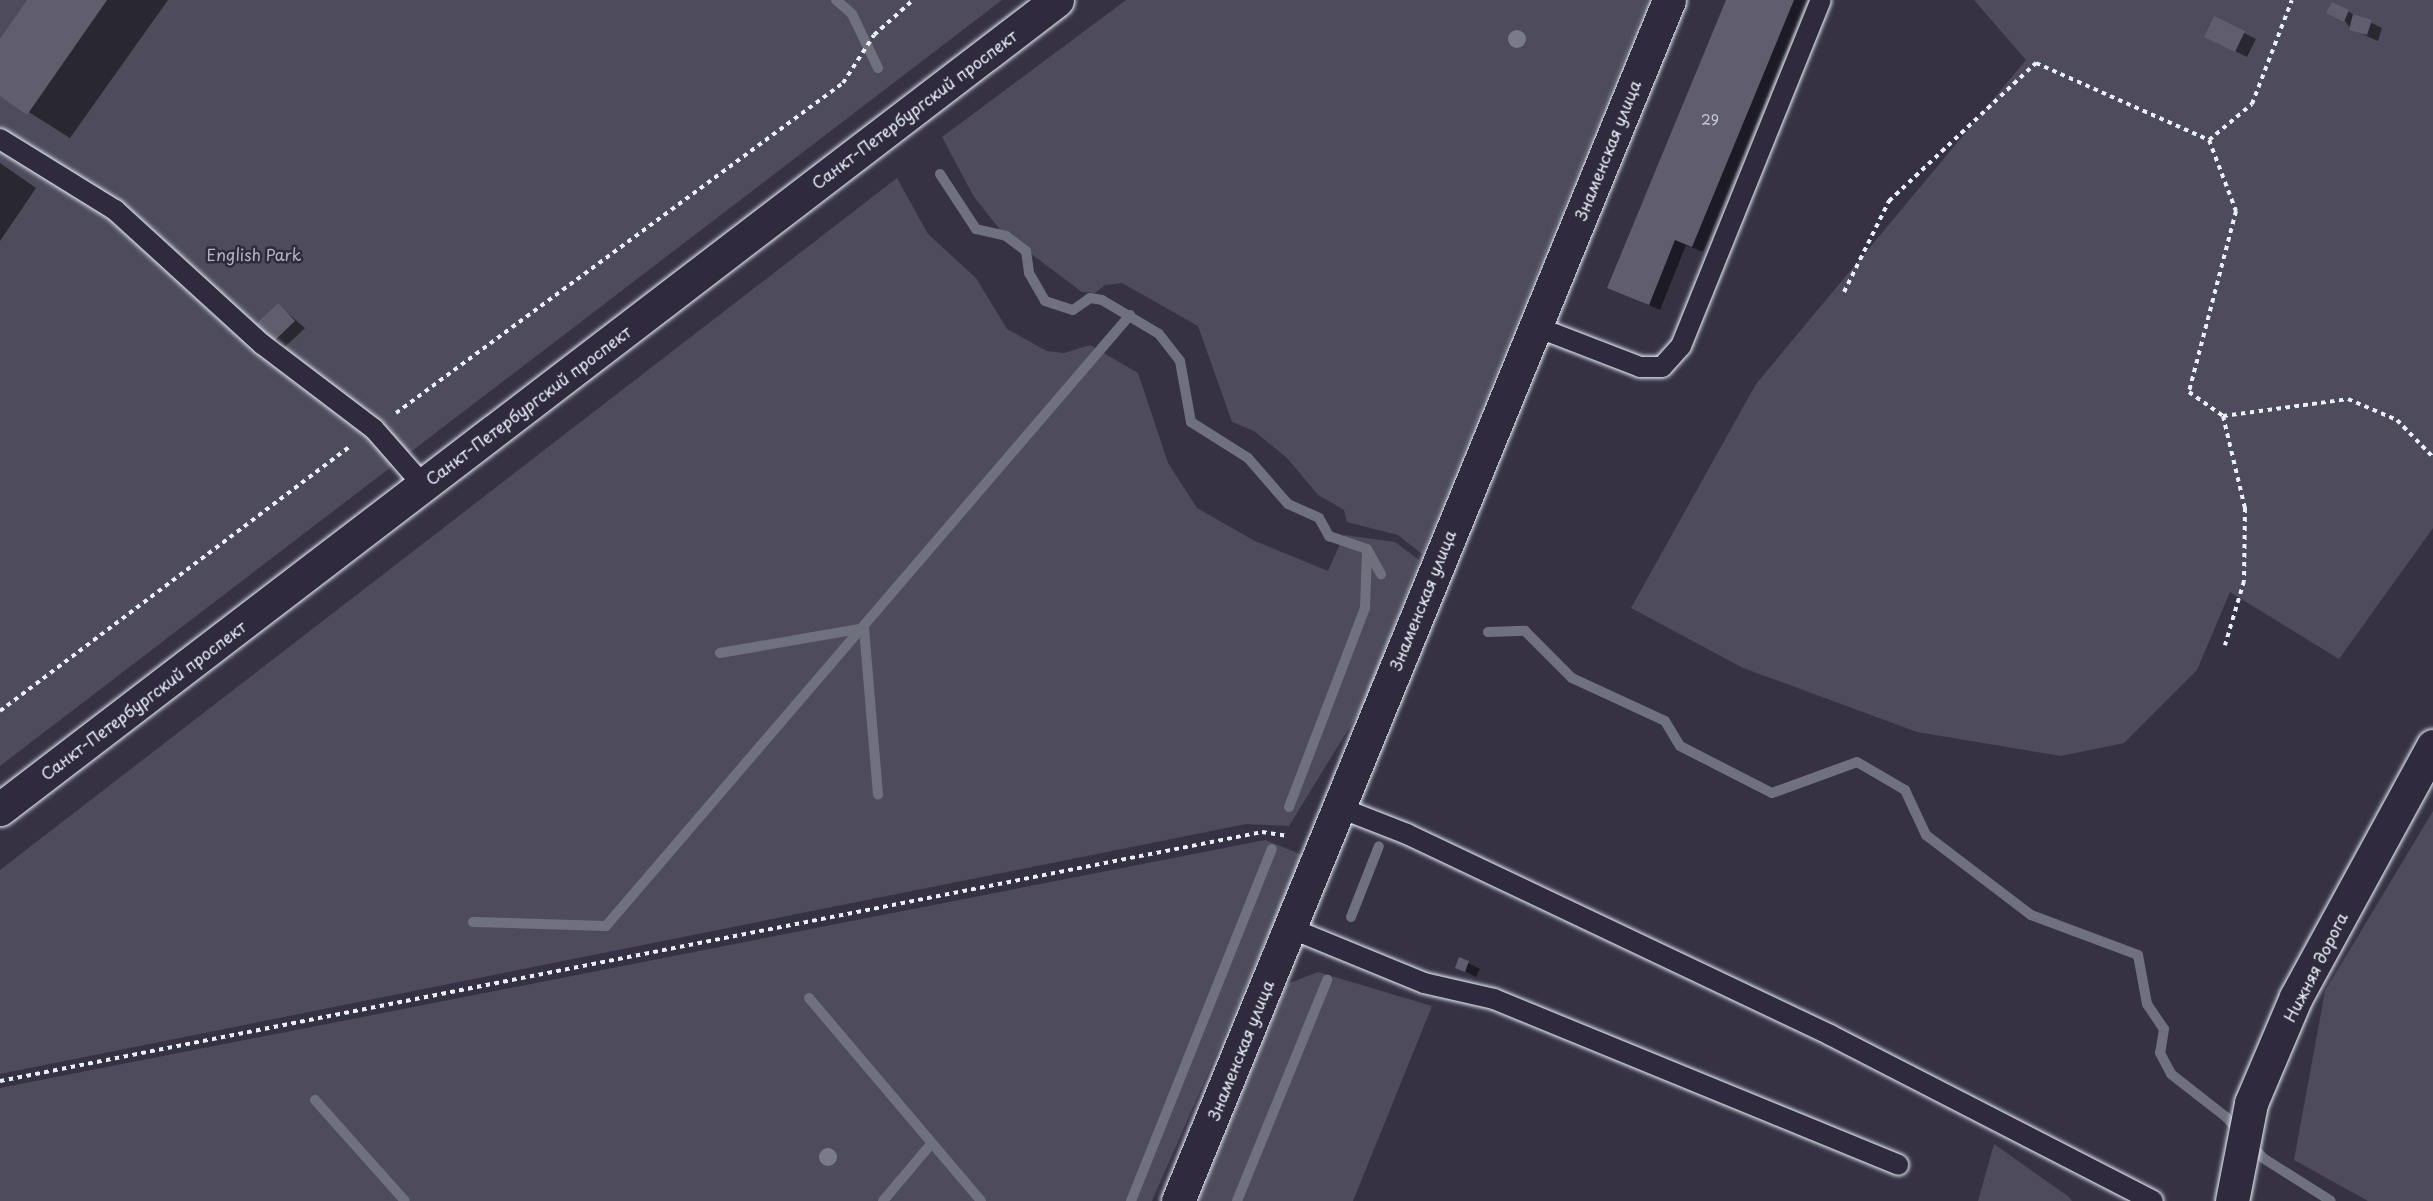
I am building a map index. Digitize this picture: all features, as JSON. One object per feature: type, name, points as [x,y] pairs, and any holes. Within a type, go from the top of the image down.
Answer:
[{"type":"street","name":"Санкт-Петербургский проспект","points":[[0,809],[1057,0]]},
{"type":"street","name":"Знаменская улица","points":[[1178,1201],[1290,928],[1322,842],[1669,0]]},
{"type":"street","name":"Нижняя дорога","points":[[2232,1201],[2241,1168],[2251,1103],[2296,997],[2433,746]]},
{"type":"lane","points":[[1534,326],[1640,367],[1662,367],[1681,346],[1821,0]]},
{"type":"lane","points":[[0,139],[115,210],[262,344],[374,429],[423,485]]},
{"type":"lane","points":[[1338,807],[1407,834],[1830,1035],[2153,1201]]},
{"type":"lane","points":[[1290,928],[1424,983],[1494,999],[1898,1165]]},
{"type":"path","points":[[0,711],[374,429],[843,83],[873,35],[913,0]]},
{"type":"path","points":[[2209,140],[2252,104],[2292,0]]},
{"type":"path","points":[[1844,292],[1888,201],[2036,63],[2209,140],[2236,211],[2189,392],[2223,416],[2246,507],[2244,581],[2225,645]]},
{"type":"path","points":[[2223,416],[2348,399],[2397,420],[2433,457]]},
{"type":"path","points":[[0,1082],[1263,832],[1322,842]]},
{"type":"green space","name":"English Park","points":[[0,0],[1002,0],[0,766]]},
{"type":"green space","points":[[1126,0],[1648,0],[1422,554],[1398,535],[1347,522],[1344,510],[1318,495],[1287,458],[1254,431],[1232,422],[1198,326],[1122,283],[1105,285],[1095,293],[1082,292],[1002,232],[974,197],[942,137]]},
{"type":"green space","points":[[1974,0],[2433,0],[2433,528],[2339,659],[2230,592],[2197,670],[2124,743],[2061,756],[1917,732],[1743,668],[1631,608],[1756,384],[2026,60]]},
{"type":"green space","points":[[897,178],[928,234],[976,278],[1007,329],[1047,351],[1064,353],[1090,345],[1138,373],[1168,463],[1197,508],[1255,541],[1328,571],[1344,535],[1395,542],[1419,560],[1365,702],[1289,826],[1246,824],[0,1074],[0,870]]},
{"type":"green space","points":[[2433,811],[2433,1201],[2368,1201],[2294,1160],[2325,991]]},
{"type":"green space","points":[[1265,840],[1310,858],[1293,878],[1152,1201],[0,1201],[0,1088]]},
{"type":"green space","points":[[1318,972],[1432,1006],[1353,1201],[1198,1201],[1287,984]]},
{"type":"green space","points":[[1994,1144],[2069,1197],[2072,1201],[1978,1201]]},
{"type":"building","points":[[27,0],[107,0],[27,115],[0,96],[0,39]]},
{"type":"building","points":[[1726,0],[1794,0],[1692,247],[1675,240],[1649,305],[1607,288]]},
{"type":"building","points":[[2332,2],[2349,10],[2344,22],[2326,13]]},
{"type":"building","points":[[2353,14],[2372,20],[2367,35],[2349,30]]},
{"type":"building","points":[[2214,16],[2245,31],[2235,52],[2204,37]]},
{"type":"building","points":[[278,303],[295,321],[272,343],[255,325]]},
{"type":"building","points":[[1459,957],[1469,961],[1465,972],[1455,968]]},
{"type":"waterway","points":[[836,0],[852,14],[878,68]]},
{"type":"waterway","points":[[940,174],[976,229],[1006,236],[1026,251],[1029,273],[1045,301],[1073,310],[1090,298],[1102,300],[1159,334],[1180,361],[1191,422],[1248,458],[1288,504],[1319,518],[1329,536],[1367,549],[1381,574]]},
{"type":"waterway","points":[[473,922],[606,926],[1130,315]]},
{"type":"waterway","points":[[1289,807],[1365,608],[1367,551]]},
{"type":"waterway","points":[[720,653],[864,628],[878,794]]},
{"type":"waterway","points":[[1488,632],[1525,631],[1572,678],[1665,721],[1680,746],[1772,793],[1857,762],[1905,790],[1926,835],[2031,915],[2138,955],[2147,1004],[2164,1029],[2160,1053],[2171,1074],[2226,1117],[2263,1158],[2331,1201]]},
{"type":"waterway","points":[[1351,917],[1379,846]]},
{"type":"waterway","points":[[1131,1201],[1272,849]]},
{"type":"waterway","points":[[1237,1201],[1327,980]]},
{"type":"waterway","points":[[809,998],[981,1201]]},
{"type":"waterway","points":[[315,1100],[405,1201]]},
{"type":"waterway","points":[[883,1201],[931,1144]]}]
